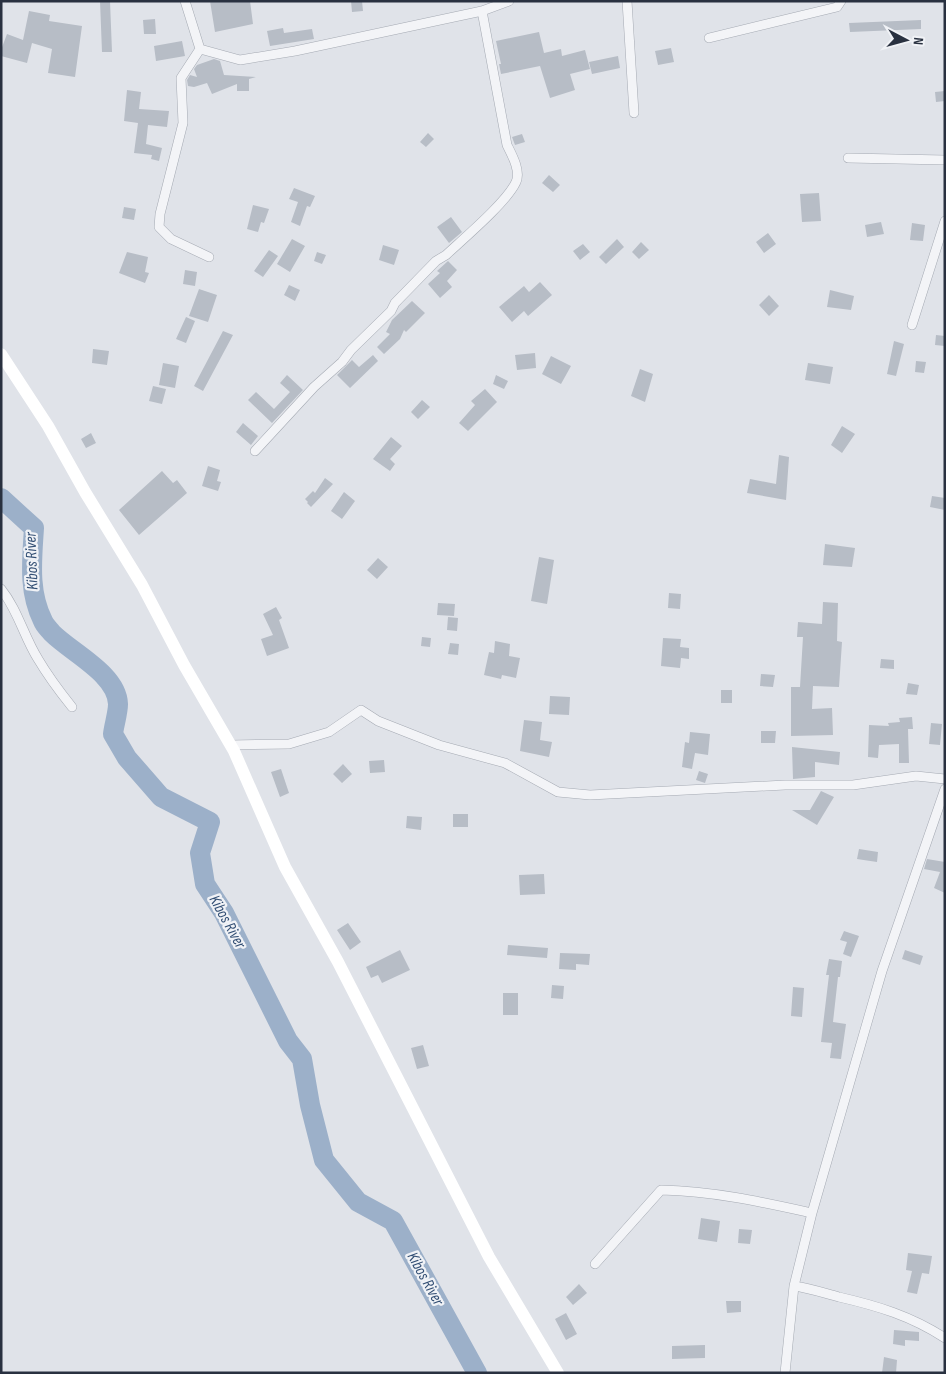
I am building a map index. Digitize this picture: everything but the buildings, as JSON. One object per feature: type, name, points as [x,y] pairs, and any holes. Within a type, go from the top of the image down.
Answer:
[{"type":"main road","points":[[1,354],[48,426],[85,492],[142,585],[184,665],[231,745],[285,868],[338,962],[489,1257],[558,1373]]},
{"type":"street","points":[[186,1],[200,49],[181,78],[183,123],[160,214],[159,227],[170,239],[209,257]]},
{"type":"street","points":[[200,49],[240,60],[295,51],[482,11],[509,1]]},
{"type":"street","points":[[627,1],[634,113]]},
{"type":"street","points":[[709,38],[837,7],[841,1]]},
{"type":"street","points":[[255,451],[314,387],[342,362],[351,350],[391,311],[395,303],[503,200],[517,181],[516,163],[507,145],[482,11]]},
{"type":"street","points":[[848,158],[945,160]]},
{"type":"street","points":[[912,325],[945,221]]},
{"type":"street","points":[[1,589],[9,599],[37,658],[53,683],[72,707]]},
{"type":"street","points":[[231,745],[289,744],[329,732],[361,710],[378,721],[439,745],[505,762],[558,792],[590,795],[775,786],[853,785],[916,776],[945,779]]},
{"type":"street","points":[[785,1373],[794,1286],[812,1214],[882,971],[945,789]]},
{"type":"street","points":[[595,1264],[661,1190],[683,1190],[733,1196],[812,1214]]},
{"type":"street","points":[[794,1286],[883,1308],[925,1325],[945,1338]]},
{"type":"waterway","name":"Kibos River","points":[[1,498],[34,528],[33,587],[38,610],[44,623],[61,641],[102,674],[116,693],[118,708],[113,734],[127,758],[161,797],[210,822],[200,853],[205,884],[224,913],[288,1041],[302,1059],[310,1105],[324,1160],[358,1202],[393,1221],[477,1373]]}]
